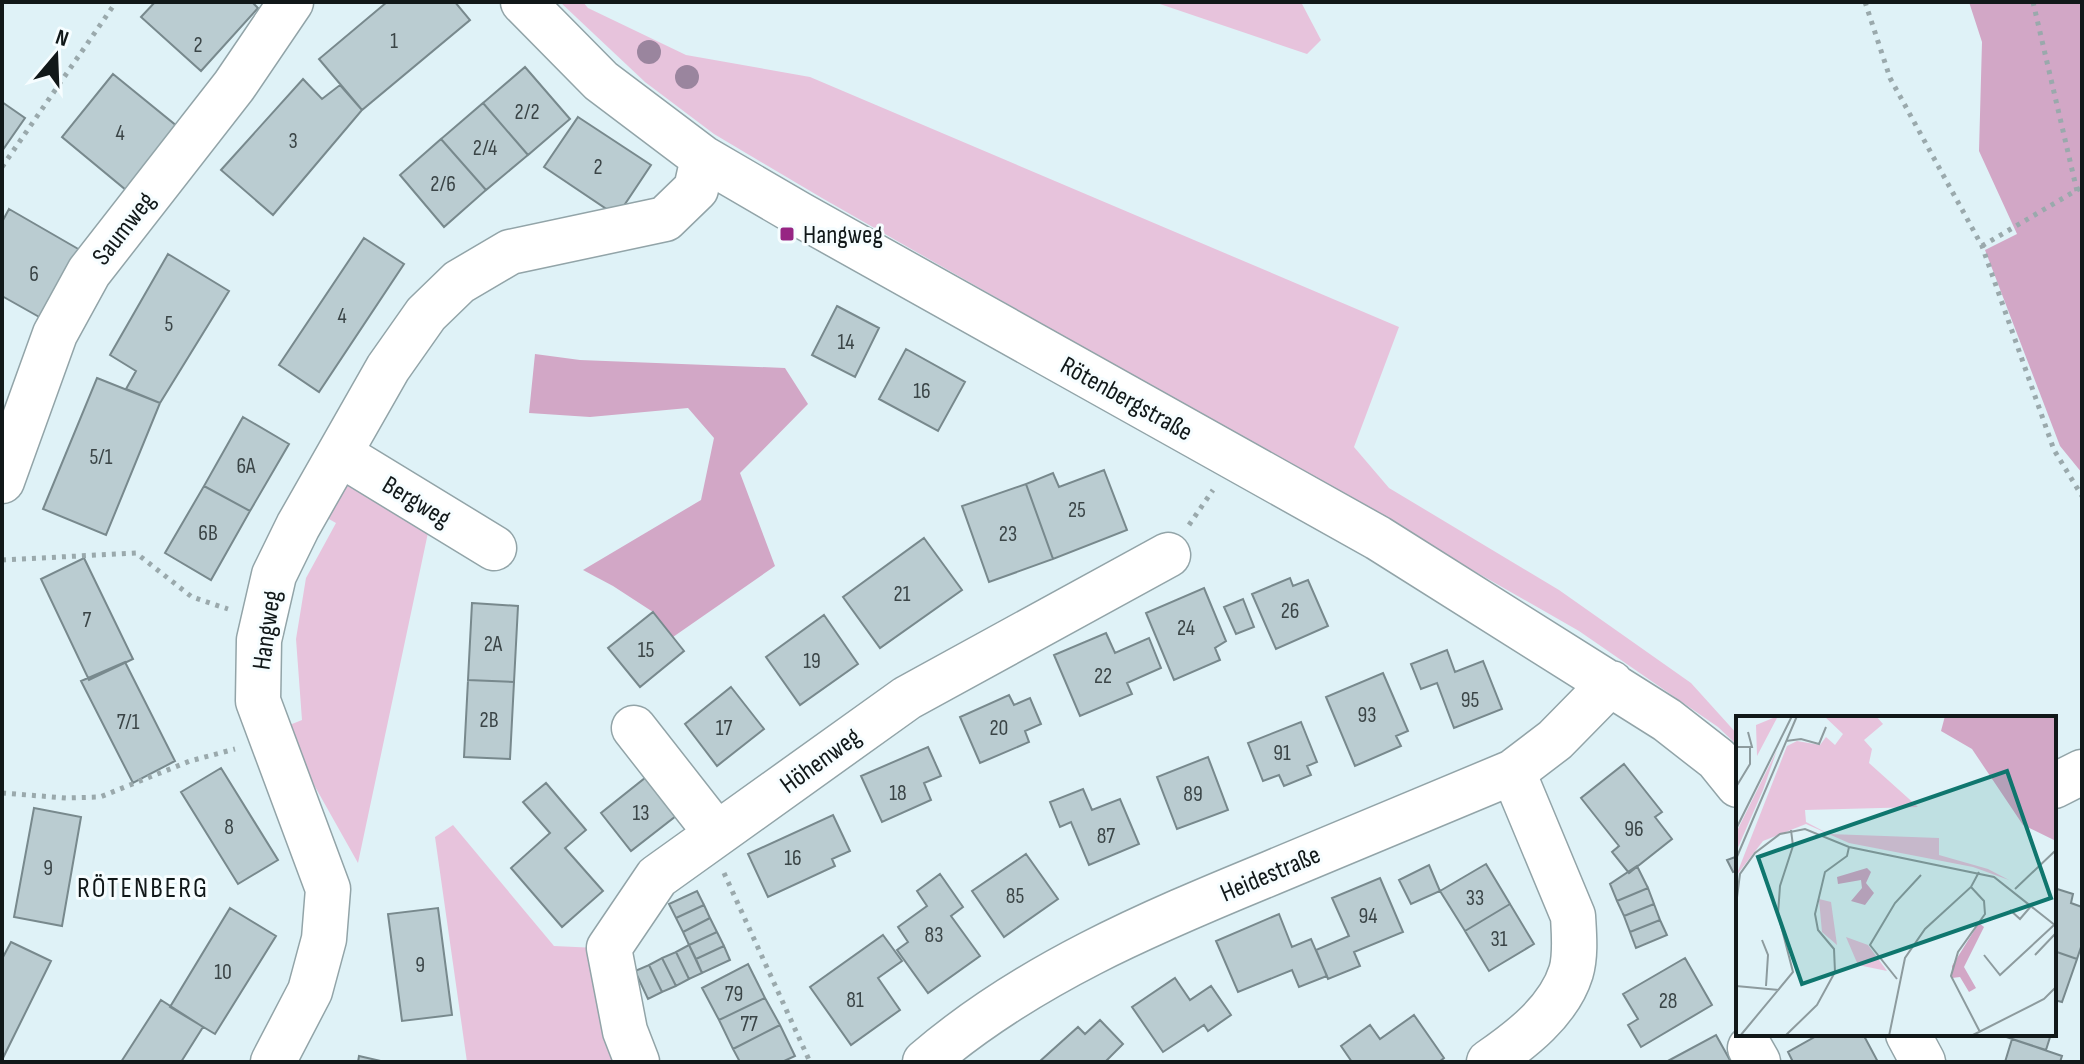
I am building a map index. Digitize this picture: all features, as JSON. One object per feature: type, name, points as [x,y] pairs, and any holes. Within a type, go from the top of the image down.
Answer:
[{"type":"street","name":"Saumweg","points":[[2,481],[55,334],[89,272],[234,86],[291,2]]},
{"type":"street","name":"Rötenbergstraße","points":[[523,2],[601,81],[703,158],[1378,538],[1667,720],[1717,759],[1736,783]]},
{"type":"street","name":"Hangweg","points":[[273,1062],[310,991],[324,939],[328,889],[258,701],[259,640],[274,575],[298,526],[388,368],[426,314],[459,282],[510,252],[665,219],[696,189],[703,158]]},
{"type":"street","name":"Bergweg","points":[[340,454],[494,548]]},
{"type":"street","name":"Höhenweg","points":[[637,1062],[625,1031],[609,948],[657,877],[907,698],[1168,555]]},
{"type":"street","name":"Heidestraße","points":[[925,1062],[964,1028],[1061,967],[1182,909],[1513,772],[1555,740],[1611,683]]},
{"type":"street","points":[[634,728],[713,837]]},
{"type":"street","points":[[1489,1062],[1547,1015],[1571,972],[1574,942],[1573,916],[1513,772]]},
{"type":"street","points":[[2056,785],[2082,772]]},
{"type":"street","points":[[1909,1036],[1923,1062]]},
{"type":"path","points":[[2,167],[116,2]]},
{"type":"path","points":[[1865,2],[1890,78],[1982,246],[2054,450],[2082,496]]},
{"type":"path","points":[[1982,246],[2079,189],[2033,2]]},
{"type":"path","points":[[1168,555],[1235,458]]},
{"type":"path","points":[[2,560],[136,553],[192,597],[264,618]]},
{"type":"path","points":[[2,793],[100,797],[190,761],[236,748],[267,730]]},
{"type":"path","points":[[713,837],[810,1062]]},
{"type":"shaded area","points":[[560,2],[583,2],[588,8],[686,55],[810,77],[1399,327],[1354,447],[1389,488],[1559,590],[1691,683],[1736,733],[1736,744],[1718,727],[1579,631],[822,198],[714,134],[645,82]]},
{"type":"shaded area","points":[[1154,2],[1301,2],[1321,40],[1307,54]]},
{"type":"shaded area","points":[[1969,2],[2082,2],[2082,473],[2060,446],[1985,250],[2017,234],[1979,151],[1982,42]]},
{"type":"shaded area","points":[[535,354],[580,360],[785,368],[808,404],[740,473],[775,566],[673,637],[653,612],[583,570],[701,500],[714,438],[688,408],[590,417],[529,413]]},
{"type":"shaded area","points":[[345,476],[429,528],[358,863],[282,728],[302,720],[296,639],[306,578],[336,523],[320,514]]},
{"type":"shaded area","points":[[453,825],[554,946],[597,948],[622,1062],[467,1062],[435,837]]},
{"type":"building","points":[[155,2],[252,2],[258,8],[201,71],[141,17]]},
{"type":"building","points":[[387,2],[455,2],[470,20],[362,110],[319,59]]},
{"type":"building","points":[[525,67],[570,119],[528,155],[483,103]]},
{"type":"building","points":[[113,74],[178,127],[126,190],[62,137]]},
{"type":"building","points":[[303,79],[322,99],[340,85],[362,110],[273,215],[221,170]]},
{"type":"building","points":[[2,102],[25,118],[2,151]]},
{"type":"building","points":[[483,103],[528,155],[486,190],[441,139]]},
{"type":"building","points":[[578,117],[651,165],[617,216],[544,167]]},
{"type":"building","points":[[441,139],[486,190],[444,227],[400,175]]},
{"type":"building","points":[[9,209],[80,250],[41,318],[2,296],[2,222]]},
{"type":"building","points":[[364,238],[404,264],[319,392],[279,365]]},
{"type":"building","points":[[168,254],[229,291],[160,403],[126,389],[136,371],[110,355]]},
{"type":"building","points":[[837,306],[879,328],[855,377],[812,355]]},
{"type":"building","points":[[906,349],[965,382],[938,431],[879,399]]},
{"type":"building","points":[[97,378],[160,403],[106,535],[43,509]]},
{"type":"building","points":[[243,417],[289,444],[250,511],[204,486]]},
{"type":"building","points":[[1104,470],[1127,530],[1053,559],[1026,484],[1053,473],[1059,487]]},
{"type":"building","points":[[1026,484],[1053,559],[989,582],[962,506]]},
{"type":"building","points":[[204,486],[250,511],[211,580],[165,553]]},
{"type":"building","points":[[924,538],[962,590],[880,648],[843,597]]},
{"type":"building","points":[[84,558],[133,659],[89,680],[41,579]]},
{"type":"building","points":[[1290,578],[1293,586],[1308,580],[1328,626],[1276,649],[1252,594]]},
{"type":"building","points":[[1204,588],[1226,641],[1215,648],[1220,660],[1174,680],[1146,613]]},
{"type":"building","points":[[1243,599],[1254,627],[1236,634],[1224,607]]},
{"type":"building","points":[[472,603],[518,606],[514,682],[468,680]]},
{"type":"building","points":[[653,612],[684,651],[640,687],[608,648]]},
{"type":"building","points":[[824,615],[858,664],[800,705],[766,657]]},
{"type":"building","points":[[1106,633],[1115,653],[1149,638],[1161,668],[1127,683],[1132,694],[1080,716],[1054,655]]},
{"type":"building","points":[[1447,650],[1455,672],[1483,661],[1502,709],[1454,728],[1437,683],[1421,689],[1411,664]]},
{"type":"building","points":[[125,662],[175,761],[133,783],[81,681]]},
{"type":"building","points":[[1383,673],[1408,731],[1396,736],[1401,746],[1355,766],[1326,697]]},
{"type":"building","points":[[468,680],[514,682],[510,759],[464,757]]},
{"type":"building","points":[[731,687],[764,729],[717,766],[685,724]]},
{"type":"building","points":[[1009,695],[1014,705],[1030,698],[1041,724],[1025,731],[1029,742],[980,763],[960,717]]},
{"type":"building","points":[[1301,722],[1317,762],[1307,766],[1311,775],[1284,786],[1279,775],[1263,781],[1248,743]]},
{"type":"building","points":[[928,747],[941,776],[924,783],[931,800],[882,822],[861,776]]},
{"type":"building","points":[[1208,757],[1228,810],[1177,829],[1157,777]]},
{"type":"building","points":[[1624,764],[1662,812],[1655,817],[1672,839],[1629,873],[1612,852],[1619,846],[1581,798]]},
{"type":"building","points":[[221,768],[278,860],[238,884],[181,792]]},
{"type":"building","points":[[650,774],[681,812],[631,851],[601,813]]},
{"type":"building","points":[[546,783],[586,830],[565,848],[603,891],[562,927],[511,868],[550,833],[523,802]]},
{"type":"building","points":[[1083,789],[1092,810],[1120,799],[1139,844],[1089,865],[1071,822],[1060,827],[1050,802]]},
{"type":"building","points":[[34,808],[81,817],[62,926],[14,917]]},
{"type":"building","points":[[833,815],[850,851],[832,859],[835,866],[768,897],[748,854]]},
{"type":"building","points":[[1026,854],[1058,899],[1004,937],[972,891]]},
{"type":"building","points":[[1736,857],[1736,871],[1733,872],[1727,860]]},
{"type":"building","points":[[1486,864],[1510,904],[1465,931],[1440,891]]},
{"type":"building","points":[[1429,865],[1440,891],[1411,904],[1399,880]]},
{"type":"building","points":[[1637,866],[1648,888],[1617,901],[1610,884]]},
{"type":"building","points":[[940,874],[963,907],[951,916],[980,956],[928,993],[897,950],[908,942],[898,927],[927,906],[917,891]]},
{"type":"building","points":[[1380,878],[1403,932],[1354,952],[1360,966],[1328,979],[1316,950],[1349,936],[1332,898]]},
{"type":"building","points":[[1648,888],[1654,904],[1624,916],[1617,901]]},
{"type":"building","points":[[2056,889],[2073,894],[2071,903],[2082,907],[2082,944],[2077,959],[2056,952]]},
{"type":"building","points":[[697,891],[704,905],[676,918],[669,904]]},
{"type":"building","points":[[1510,904],[1534,944],[1489,971],[1465,931]]},
{"type":"building","points":[[1654,904],[1660,920],[1630,932],[1624,916]]},
{"type":"building","points":[[704,905],[710,918],[683,932],[676,918]]},
{"type":"building","points":[[230,908],[276,936],[215,1034],[170,1007]]},
{"type":"building","points":[[438,908],[452,1015],[402,1021],[388,914]]},
{"type":"building","points":[[1279,914],[1292,947],[1311,939],[1327,976],[1299,987],[1292,970],[1238,992],[1216,941]]},
{"type":"building","points":[[710,918],[717,932],[689,945],[683,932]]},
{"type":"building","points":[[1660,920],[1667,935],[1636,948],[1630,932]]},
{"type":"building","points":[[717,932],[724,946],[696,959],[689,945]]},
{"type":"building","points":[[883,935],[902,961],[878,978],[900,1010],[851,1045],[810,987]]},
{"type":"building","points":[[11,942],[51,961],[2,1060],[2,959]]},
{"type":"building","points":[[689,945],[702,973],[689,979],[676,952]]},
{"type":"building","points":[[724,946],[730,960],[702,973],[696,959]]},
{"type":"building","points":[[676,952],[689,979],[676,986],[662,958]]},
{"type":"building","points":[[2056,952],[2077,959],[2062,1002],[2056,1000]]},
{"type":"building","points":[[662,958],[676,986],[662,992],[649,965]]},
{"type":"building","points":[[1685,958],[1712,1005],[1641,1047],[1628,1025],[1638,1019],[1623,994]]},
{"type":"building","points":[[748,964],[765,998],[719,1020],[702,988]]},
{"type":"building","points":[[649,965],[662,992],[648,999],[635,971]]},
{"type":"building","points":[[1175,978],[1190,1000],[1211,986],[1231,1015],[1208,1031],[1204,1025],[1163,1052],[1132,1007]]},
{"type":"building","points":[[765,998],[780,1025],[733,1049],[719,1020]]},
{"type":"building","points":[[161,1000],[203,1027],[181,1062],[121,1062]]},
{"type":"building","points":[[1414,1015],[1444,1058],[1439,1062],[1352,1062],[1341,1046],[1370,1025],[1380,1039]]},
{"type":"building","points":[[1100,1020],[1123,1044],[1107,1060],[1109,1062],[1039,1062],[1078,1027],[1085,1034]]},
{"type":"building","points":[[780,1025],[795,1056],[782,1062],[740,1062],[733,1049]]},
{"type":"building","points":[[1716,1035],[1731,1062],[1666,1062]]},
{"type":"building","points":[[1816,1036],[1864,1036],[1878,1062],[1793,1062],[1788,1052]]},
{"type":"building","points":[[2003,1036],[2050,1036],[2046,1050]]},
{"type":"building","points":[[2012,1039],[2062,1056],[2060,1062],[2005,1062]]},
{"type":"building","points":[[359,1056],[385,1062],[358,1062]]},
{"type":"place","name":"Hangweg","points":[[787,234]]},
{"type":"district","name":"RÖTENBERG","points":[[143,887]]}]
